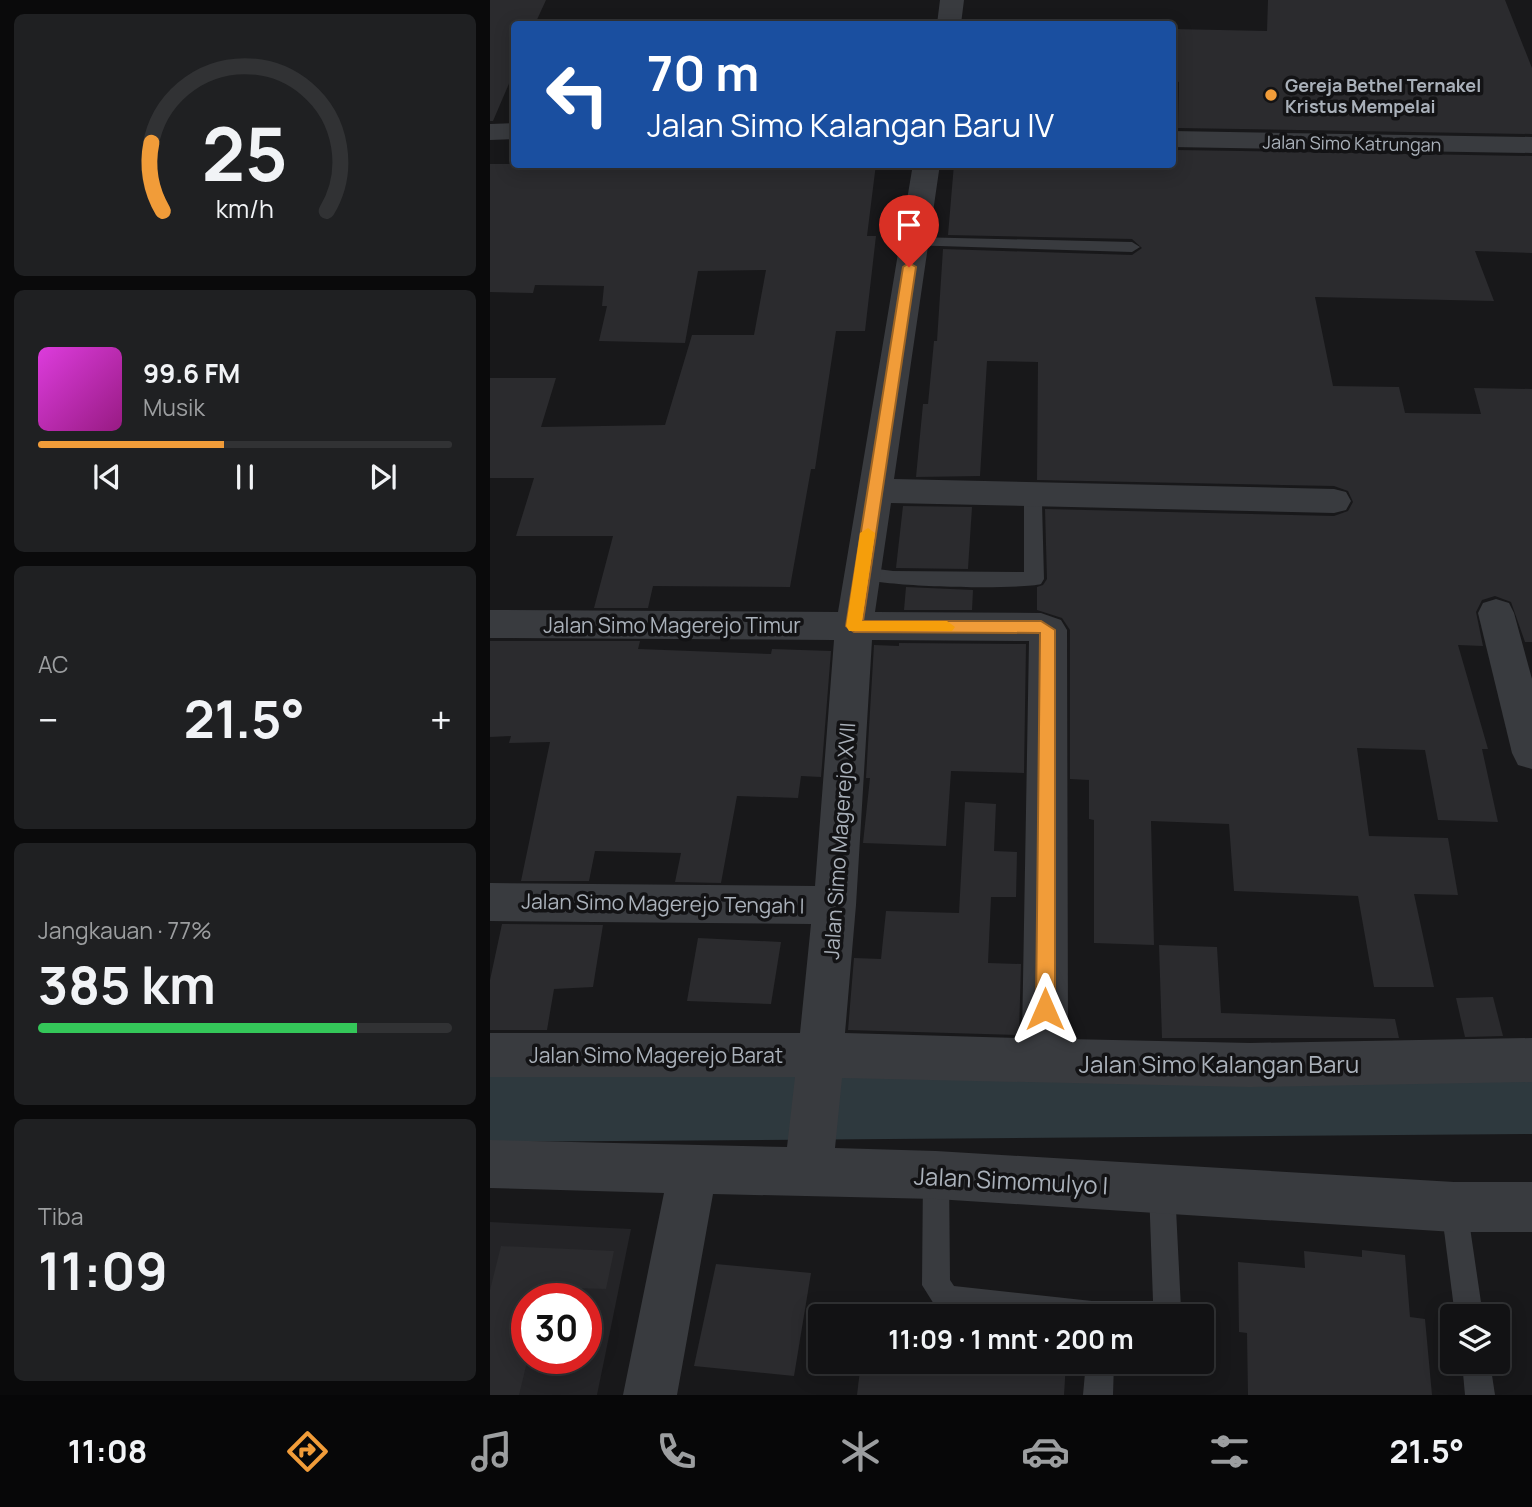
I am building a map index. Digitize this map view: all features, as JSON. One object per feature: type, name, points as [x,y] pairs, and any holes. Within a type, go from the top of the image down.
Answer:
[{"type":"street","points":[[949,21],[952,0]]},
{"type":"street","points":[[490,132],[511,131]]},
{"type":"street","name":"Jalan Simo Katrungan","points":[[1176,139],[1532,145]]},
{"type":"street","name":"Jalan Simo Magerejo XVII","points":[[811,1154],[835,905],[854,626],[873,491],[926,168]]},
{"type":"street","points":[[873,491],[1334,501]]},
{"type":"street","points":[[1496,613],[1532,753]]},
{"type":"street","name":"Jalan Simo Magerejo Timur","points":[[490,624],[1041,627],[1048,630],[1045,1062]]},
{"type":"street","name":"Jalan Simo Magerejo Tengah I","points":[[490,902],[835,905]]},
{"type":"street","name":"Jalan Simo Magerejo Barat","points":[[490,1055],[821,1062]]},
{"type":"street","name":"Jalan Simo Kalangan Baru","points":[[821,1062],[1250,1065],[1532,1060]]},
{"type":"street","name":"Jalan Simomulyo I","points":[[490,1164],[693,1170],[811,1154],[936,1175],[1454,1207],[1532,1207]]},
{"type":"street","points":[[650,1395],[693,1170]]},
{"type":"lane","points":[[914,242],[1132,247]]},
{"type":"lane","points":[[862,574],[903,579],[1034,579],[1033,503]]},
{"type":"lane","points":[[936,1175],[936,1285],[947,1299],[994,1304]]},
{"type":"lane","points":[[1162,1189],[1167,1304]]},
{"type":"lane","points":[[1454,1207],[1467,1304]]},
{"type":"lane","points":[[1098,1395],[1099,1374]]},
{"type":"lane","points":[[1477,1374],[1480,1395]]},
{"type":"shaded area","points":[[490,1222],[631,1229],[602,1371],[602,1283],[511,1283],[511,1374],[601,1374],[597,1395],[490,1395]]},
{"type":"building","points":[[490,0],[546,0],[536,21],[511,21],[511,79],[493,121],[490,121]]},
{"type":"building","points":[[1268,0],[1505,0],[1532,68],[1532,134],[1178,128],[1176,29],[1267,31]]},
{"type":"building","points":[[1176,150],[1532,156],[1532,253],[1475,251],[1494,301],[1315,297],[1333,386],[1399,387],[1405,413],[1481,414],[1474,388],[1532,389],[1532,642],[1525,642],[1511,602],[1495,596],[1482,600],[1476,612],[1483,646],[1458,645],[1488,749],[1482,749],[1498,822],[1438,820],[1425,750],[1357,748],[1369,836],[1448,838],[1458,895],[1414,894],[1434,987],[1374,987],[1358,896],[1234,891],[1229,824],[1151,821],[1154,945],[1094,943],[1094,820],[1089,819],[1089,780],[1070,779],[1070,630],[1062,618],[1037,610],[1037,587],[1043,585],[1047,579],[1045,509],[1334,516],[1348,511],[1353,502],[1348,491],[1334,486],[1037,480],[1038,362],[987,361],[980,476],[916,477],[923,404],[928,404],[934,341],[937,341],[943,249],[1132,255],[1142,248],[1132,239],[948,235],[954,168],[1176,168]]},
{"type":"building","points":[[490,164],[511,164],[511,168],[876,168],[867,236],[876,236],[865,331],[836,331],[815,469],[811,469],[790,587],[653,586],[648,608],[594,608],[613,536],[516,536],[534,478],[490,478],[490,378],[556,378],[541,427],[665,425],[692,335],[754,335],[766,270],[698,271],[685,343],[599,341],[607,306],[602,306],[604,286],[535,285],[533,293],[490,292]]},
{"type":"building","points":[[903,506],[972,507],[968,569],[896,568]]},
{"type":"building","points":[[906,587],[973,590],[972,610],[904,610]]},
{"type":"building","points":[[490,641],[640,641],[638,649],[771,654],[772,649],[831,651],[821,777],[801,776],[798,798],[737,796],[721,883],[675,882],[681,853],[595,851],[589,881],[521,881],[550,742],[509,743],[511,736],[490,737]]},
{"type":"building","points":[[899,643],[1026,644],[1024,773],[951,771],[946,846],[863,843],[870,778],[866,778],[874,645],[899,646]]},
{"type":"building","points":[[965,802],[996,804],[994,851],[1017,852],[1016,897],[991,897],[988,963],[1021,964],[1019,1035],[848,1030],[854,958],[881,959],[886,911],[959,913]]},
{"type":"building","points":[[502,924],[603,925],[593,987],[554,989],[547,1030],[490,1030],[490,980]]},
{"type":"building","points":[[698,938],[781,942],[771,1004],[687,1001]]},
{"type":"building","points":[[1159,945],[1217,947],[1221,1013],[1395,1019],[1399,1038],[1162,1038]]},
{"type":"building","points":[[1493,997],[1503,1036],[1465,1037],[1456,998]]},
{"type":"building","points":[[501,1246],[614,1251],[606,1289],[602,1289],[602,1283],[511,1283],[511,1374],[524,1374],[519,1395],[490,1395],[490,1290]]},
{"type":"building","points":[[1362,1250],[1405,1255],[1410,1317],[1425,1319],[1432,1395],[1248,1395],[1247,1333],[1239,1332],[1238,1262],[1305,1268],[1304,1251],[1362,1257]]},
{"type":"building","points":[[716,1264],[811,1273],[794,1376],[694,1366]]},
{"type":"building","points":[[860,1374],[1065,1374],[1064,1395],[857,1395]]},
{"type":"waterway","points":[[490,1097],[1532,1089]]},
{"type":"slow traffic","points":[[868,533],[854,626],[947,627]]},
{"type":"place","name":"Gereja Bethel Ternakel Kristus Mempelai","points":[[1271,95]]},
{"type":"route","points":[[909,267],[854,626],[1041,627],[1048,630],[1045,1009]]}]
